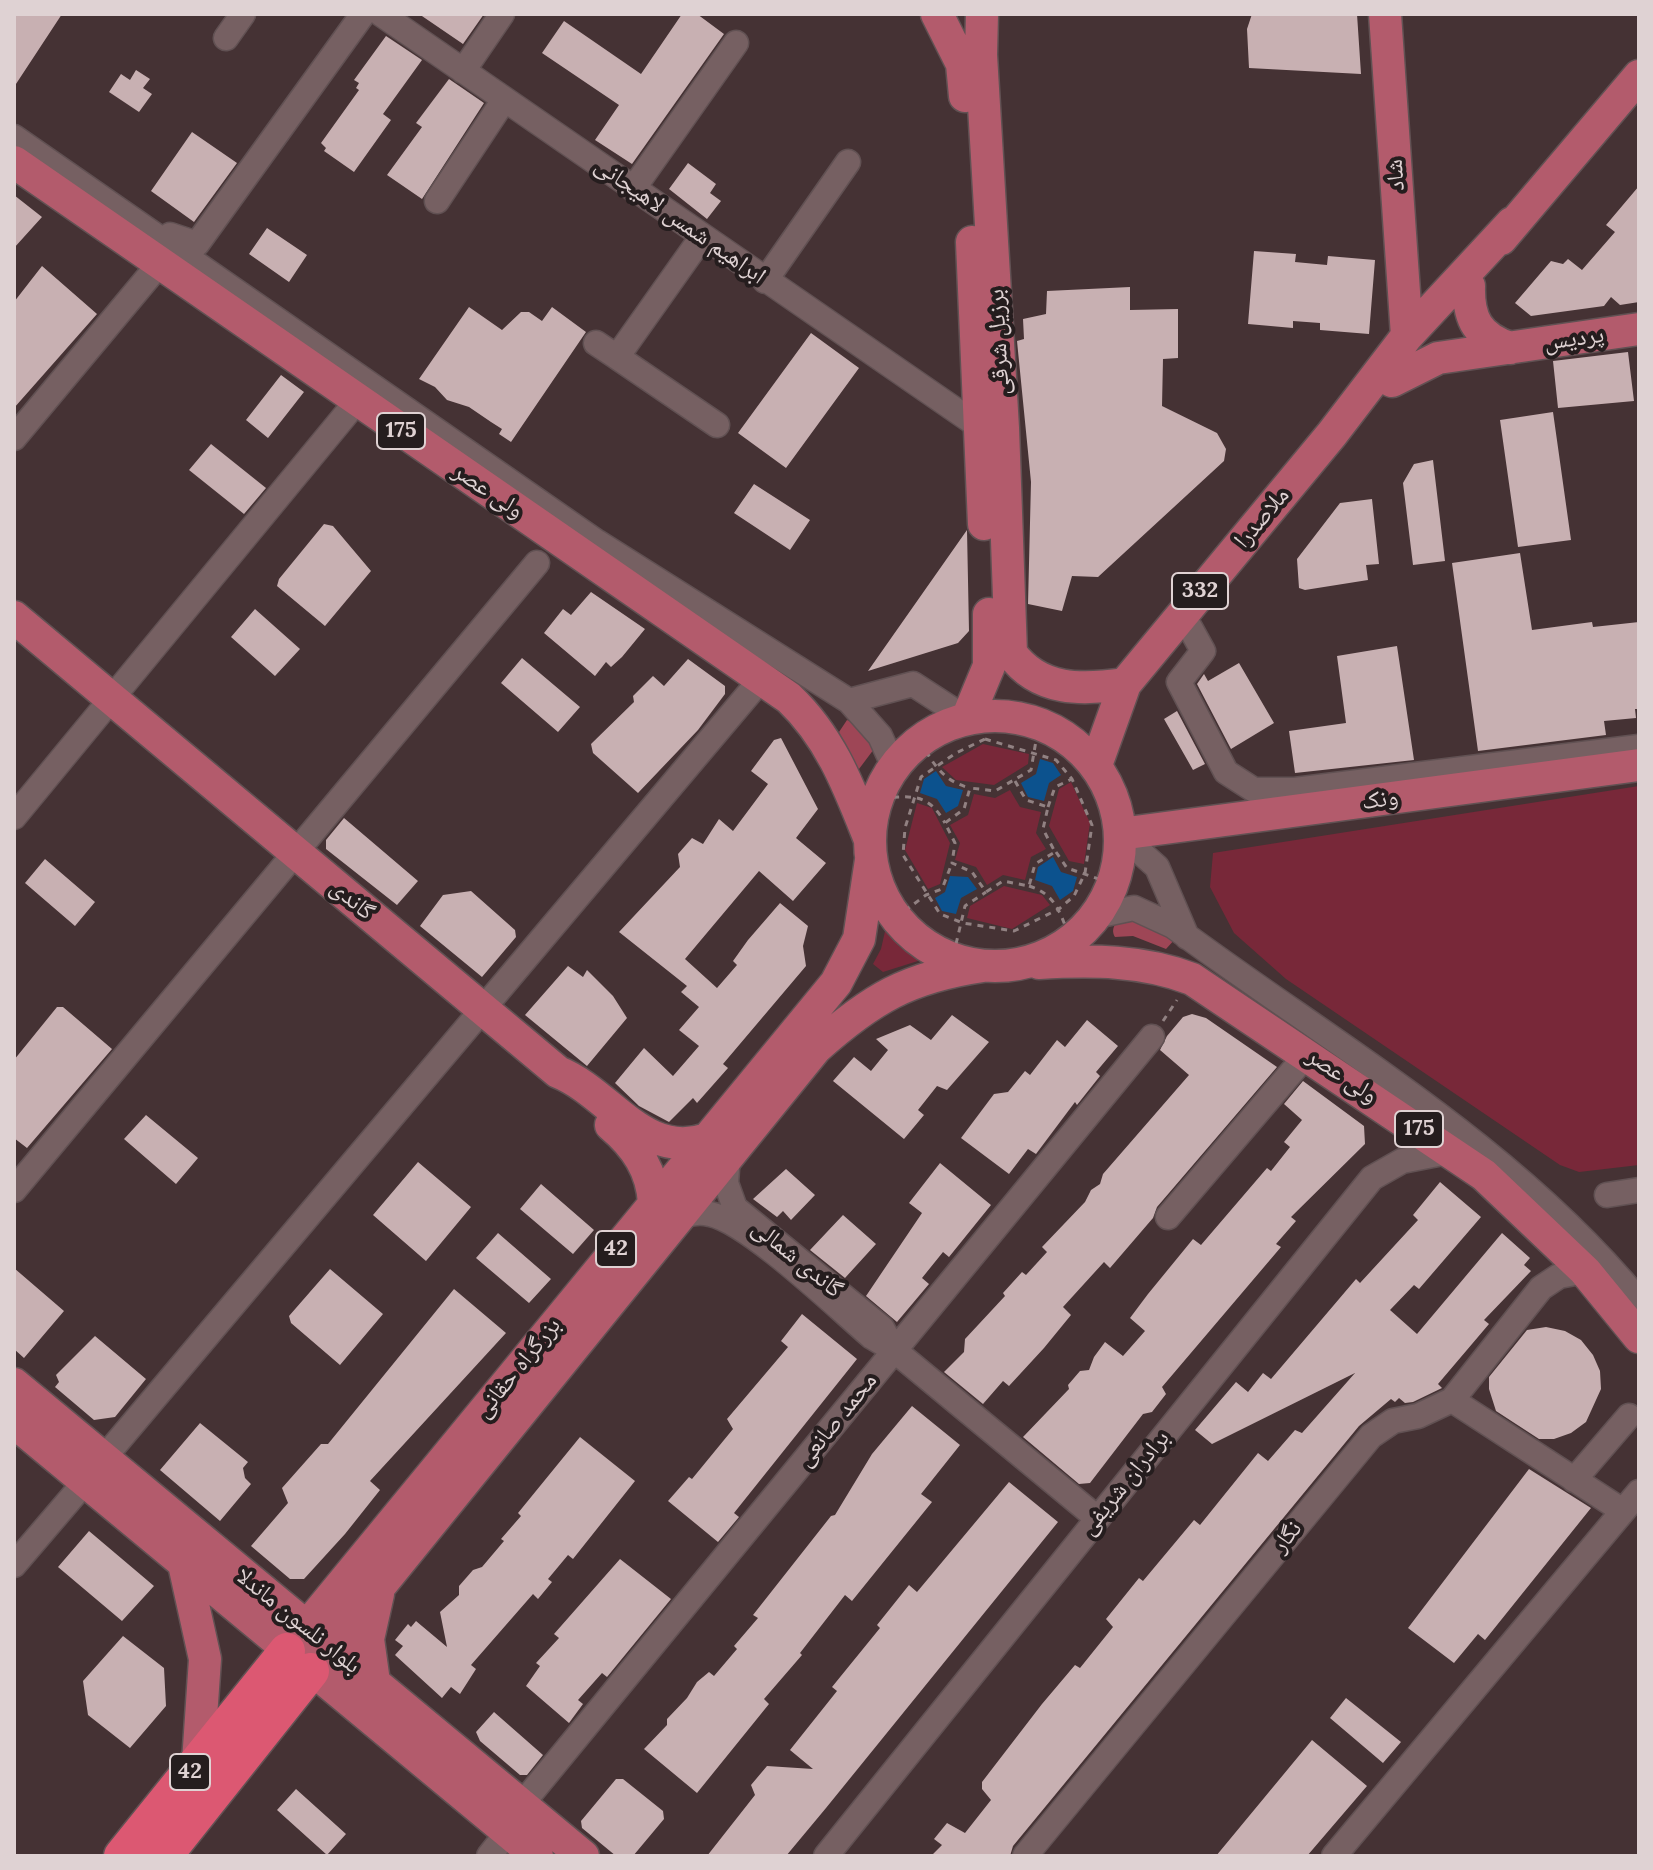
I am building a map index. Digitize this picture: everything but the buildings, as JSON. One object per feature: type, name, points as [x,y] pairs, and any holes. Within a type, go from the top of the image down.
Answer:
[{"type":"highway","name":"بزرگراه حقانی","points":[[122,1856],[198,1762],[313,1657]]},
{"type":"highway","name":"بزرگراه حقانی","points":[[164,1856],[313,1657]]},
{"type":"main road","name":"برزیل شرقی","points":[[937,14],[955,44],[965,84],[990,654],[986,681],[967,719]]},
{"type":"main road","name":"برزیل شرقی","points":[[982,14],[981,55],[987,109],[1011,653],[1021,667],[1068,688],[1125,684]]},
{"type":"main road","name":"شاد","points":[[1385,14],[1407,336]]},
{"type":"main road","points":[[981,55],[965,84],[987,109]]},
{"type":"main road","name":"ملاصدرا","points":[[1084,772],[1125,684],[1332,434],[1407,336],[1512,223],[1639,76]]},
{"type":"main road","name":"ولی عصر","points":[[14,162],[115,219],[161,262],[357,401],[789,698],[806,715],[834,755],[870,850],[876,881],[895,918]]},
{"type":"main road","name":"ملاصدرا","points":[[1332,434],[1392,381],[1469,286],[1512,223]]},
{"type":"main road","points":[[1469,286],[1470,317],[1477,329],[1493,342],[1510,348]]},
{"type":"main road","name":"پردیس","points":[[1510,348],[1639,329]]},
{"type":"main road","name":"ملاصدرا","points":[[1392,381],[1438,358],[1510,348]]},
{"type":"main road","name":"گاندی","points":[[14,617],[558,1072],[576,1080],[629,1123],[659,1141],[681,1146],[717,1147]]},
{"type":"main road","points":[[967,719],[1003,716],[1037,737],[1070,740],[1084,772],[1115,802],[1120,834],[1099,879],[1096,916],[1071,941],[1024,964]]},
{"type":"main road","name":"بزرگراه حقانی","points":[[313,1657],[717,1147],[836,983],[859,939],[877,798],[894,767],[928,755],[967,719]]},
{"type":"main road","name":"ونک","points":[[1120,834],[1639,765]]},
{"type":"main road","points":[[895,918],[921,943],[967,963]]},
{"type":"main road","name":"ولی عصر","points":[[1024,964],[1095,960],[1163,967],[1192,979],[1453,1151],[1508,1196],[1585,1271],[1639,1337]]},
{"type":"main road","name":"بزرگراه حقانی","points":[[717,1147],[816,1048],[861,1008],[891,991],[967,963],[1024,964]]},
{"type":"main road","points":[[558,1072],[570,1088],[633,1146],[650,1176],[664,1212]]},
{"type":"main road","name":"بزرگراه حقانی","points":[[313,1657],[381,1583],[664,1212]]},
{"type":"main road","name":"بلوار نلسون ماندلا","points":[[14,1384],[184,1564],[313,1657],[374,1682],[506,1831],[583,1856]]},
{"type":"main road","name":"بلوار نلسون ماندلا","points":[[14,1422],[94,1470],[313,1657],[537,1856]]},
{"type":"main road","points":[[184,1564],[205,1659],[198,1762]]},
{"type":"main road","points":[[374,1682],[368,1639],[381,1583]]},
{"type":"street","points":[[226,38],[243,14]]},
{"type":"street","points":[[115,219],[197,244],[363,14]]},
{"type":"street","name":"ابراهیم شمس لاهیجانی","points":[[381,14],[980,427]]},
{"type":"street","points":[[463,71],[502,14]]},
{"type":"street","points":[[633,189],[736,43]]},
{"type":"street","points":[[437,201],[504,100]]},
{"type":"street","points":[[14,137],[115,219],[597,542],[849,701],[880,736],[894,767]]},
{"type":"street","points":[[765,281],[848,162]]},
{"type":"street","points":[[617,357],[702,237]]},
{"type":"street","points":[[14,438],[161,262]]},
{"type":"street","points":[[596,343],[717,425]]},
{"type":"street","points":[[14,817],[357,401]]},
{"type":"street","points":[[14,1190],[537,563]]},
{"type":"street","points":[[1182,613],[1203,651],[1179,682],[1226,772],[1254,790],[1295,790],[1639,747]]},
{"type":"street","points":[[849,701],[913,684],[967,719]]},
{"type":"street","points":[[14,1565],[752,690]]},
{"type":"street","points":[[1120,834],[1157,867],[1187,937]]},
{"type":"street","points":[[1096,916],[1134,908],[1163,920],[1187,937],[1518,1177],[1574,1227],[1639,1301]]},
{"type":"street","name":"محمد صانعی","points":[[506,1831],[894,1350],[1152,1037]]},
{"type":"street","points":[[1168,1217],[1308,1053]]},
{"type":"street","name":"گاندی شمالی","points":[[717,1147],[735,1208],[882,1328],[894,1350]]},
{"type":"street","name":"برادران شریفی","points":[[826,1856],[1372,1178],[1402,1161],[1453,1151]]},
{"type":"street","points":[[1607,1195],[1639,1190]]},
{"type":"street","name":"گاندی شمالی","points":[[664,1212],[703,1212],[732,1222],[872,1337],[894,1350],[1097,1518]]},
{"type":"street","name":"نگار","points":[[1025,1856],[1371,1436],[1393,1421],[1418,1416],[1452,1400],[1541,1288],[1559,1276],[1585,1271]]},
{"type":"street","points":[[1452,1400],[1623,1511]]},
{"type":"street","points":[[1574,1480],[1629,1416]]},
{"type":"street","points":[[1334,1856],[1639,1492]]},
{"type":"path","points":[[1037,737],[1056,760],[1084,772]]},
{"type":"path","points":[[928,755],[985,739],[1037,737]]},
{"type":"path","points":[[928,755],[951,783],[995,791],[1031,770],[1037,737]]},
{"type":"path","points":[[928,755],[905,828],[903,855],[940,914],[963,923],[1014,931],[1059,909],[1099,879]]},
{"type":"path","points":[[1084,772],[1055,787],[1043,829],[1067,868],[1099,879]]},
{"type":"path","points":[[1084,772],[1099,879]]},
{"type":"path","points":[[1015,781],[1026,800],[1048,807]]},
{"type":"path","points":[[945,823],[964,809],[970,788]]},
{"type":"path","points":[[877,798],[913,796],[935,805],[955,843],[952,863],[942,889],[926,895],[895,918]]},
{"type":"path","points":[[1029,886],[1035,864],[1055,852]]},
{"type":"path","points":[[952,863],[972,872],[986,892]]},
{"type":"path","points":[[967,963],[963,923],[965,906],[1003,881],[1047,891],[1059,909],[1071,941]]},
{"type":"path","points":[[1152,1037],[1192,979]]},
{"type":"shaded area","points":[[847,720],[854,723],[874,749],[856,773],[839,732]]},
{"type":"shaded area","points":[[983,744],[1029,754],[1028,764],[994,785],[956,780],[942,767]]},
{"type":"shaded area","points":[[1071,782],[1090,823],[1084,864],[1069,861],[1049,826],[1059,789]]},
{"type":"shaded area","points":[[1639,786],[1639,1165],[1579,1172],[1560,1165],[1286,979],[1234,933],[1210,887],[1213,853]]},
{"type":"shaded area","points":[[1010,790],[1020,807],[1041,812],[1036,833],[1046,849],[1031,857],[1025,880],[1003,875],[987,885],[976,867],[955,860],[960,843],[950,825],[968,815],[974,794],[995,798]]},
{"type":"shaded area","points":[[917,803],[932,808],[950,843],[940,884],[928,889],[905,850]]},
{"type":"shaded area","points":[[1004,886],[1042,895],[1050,905],[1012,929],[967,918],[970,906]]},
{"type":"shaded area","points":[[1127,914],[1176,938],[1166,949],[1133,936],[1115,937],[1114,927]]},
{"type":"shaded area","points":[[886,927],[901,948],[921,960],[883,972],[873,964],[881,949]]},
{"type":"water","points":[[1040,759],[1053,763],[1061,775],[1049,783],[1044,801],[1028,797],[1021,783],[1036,774]]},
{"type":"water","points":[[936,771],[946,786],[963,790],[958,806],[946,813],[937,799],[920,793],[924,779]]},
{"type":"water","points":[[1053,857],[1061,872],[1077,877],[1073,891],[1060,900],[1052,886],[1035,880],[1038,867]]},
{"type":"water","points":[[950,876],[968,877],[977,889],[961,898],[956,914],[942,911],[935,898],[945,892]]}]
